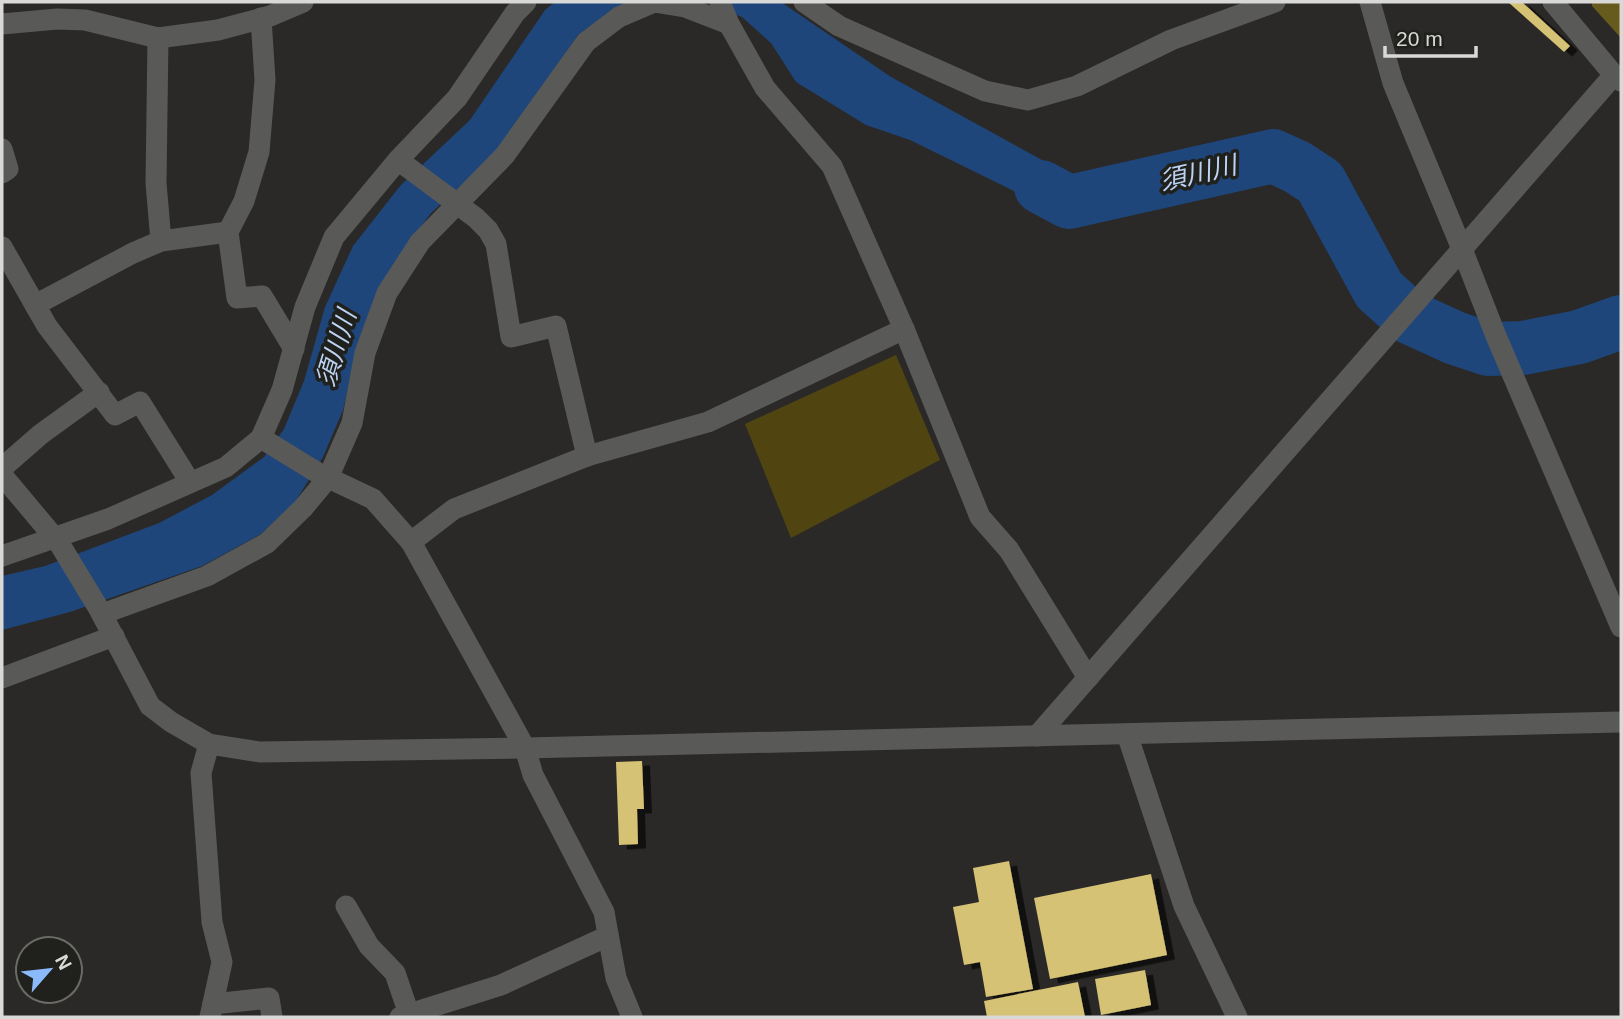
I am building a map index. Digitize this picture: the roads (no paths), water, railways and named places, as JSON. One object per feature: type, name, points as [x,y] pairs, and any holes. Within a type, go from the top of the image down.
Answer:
[{"type":"street","points":[[2,24],[57,19],[85,20],[158,37],[218,30],[303,2]]},
{"type":"street","points":[[2,556],[56,540],[226,467],[264,440],[282,390],[305,307],[334,237],[457,99],[526,2]]},
{"type":"street","points":[[100,612],[206,576],[267,542],[303,508],[352,423],[365,353],[387,293],[420,242],[453,202],[505,155],[586,42],[619,17],[654,2],[725,13],[765,88],[832,166],[904,329],[980,517],[1009,551],[1088,678]]},
{"type":"street","points":[[804,2],[839,26],[985,91],[1028,100],[1077,86],[1171,40],[1275,2]]},
{"type":"street","points":[[1370,2],[1393,83],[1505,358],[1621,628]]},
{"type":"street","points":[[1037,736],[1462,249],[1618,78],[1553,2]]},
{"type":"street","points":[[261,18],[265,80],[258,152],[244,201],[228,232],[237,299],[262,296],[294,349]]},
{"type":"street","points":[[158,37],[156,183],[161,241]]},
{"type":"street","points":[[2,149],[8,169],[2,173]]},
{"type":"street","points":[[402,163],[488,230],[496,244],[512,337],[556,327],[587,456]]},
{"type":"street","points":[[35,305],[161,241],[228,232]]},
{"type":"street","points":[[5,261],[47,326],[115,415],[140,402],[190,482]]},
{"type":"street","points":[[411,542],[454,509],[587,456],[708,422],[904,329]]},
{"type":"street","points":[[2,468],[41,434],[99,392]]},
{"type":"street","points":[[264,440],[323,475],[373,499],[411,542],[525,748],[533,775],[604,912],[615,978],[632,1017]]},
{"type":"street","points":[[2,475],[56,540],[114,636],[150,706],[209,744],[260,752],[1621,722]]},
{"type":"street","points":[[2,678],[114,636]]},
{"type":"street","points":[[1127,734],[1184,906],[1237,1017]]},
{"type":"street","points":[[209,744],[201,773],[212,922],[222,962],[212,1010],[269,998],[272,1017]]},
{"type":"street","points":[[346,906],[369,946],[394,973],[405,1016],[501,985],[608,936]]},
{"type":"water","points":[[555,2],[630,2],[614,8],[578,35],[500,150],[431,213],[412,239],[362,332],[343,410],[323,457],[295,502],[261,534],[202,566],[70,612],[2,630],[2,576],[45,566],[159,523],[212,495],[264,457],[284,429],[304,381],[325,307],[353,246],[400,186],[470,120],[545,10]]},
{"type":"water","points":[[705,2],[781,2],[891,77],[1064,172],[1128,200],[1059,213],[910,140],[866,125],[796,82],[771,43],[742,17]]},
{"type":"waterway","name":"須川川","points":[[1041,187],[1069,202],[1273,156],[1320,182],[1379,290],[1409,317],[1455,338],[1488,349],[1523,348],[1579,337],[1621,322]]}]
